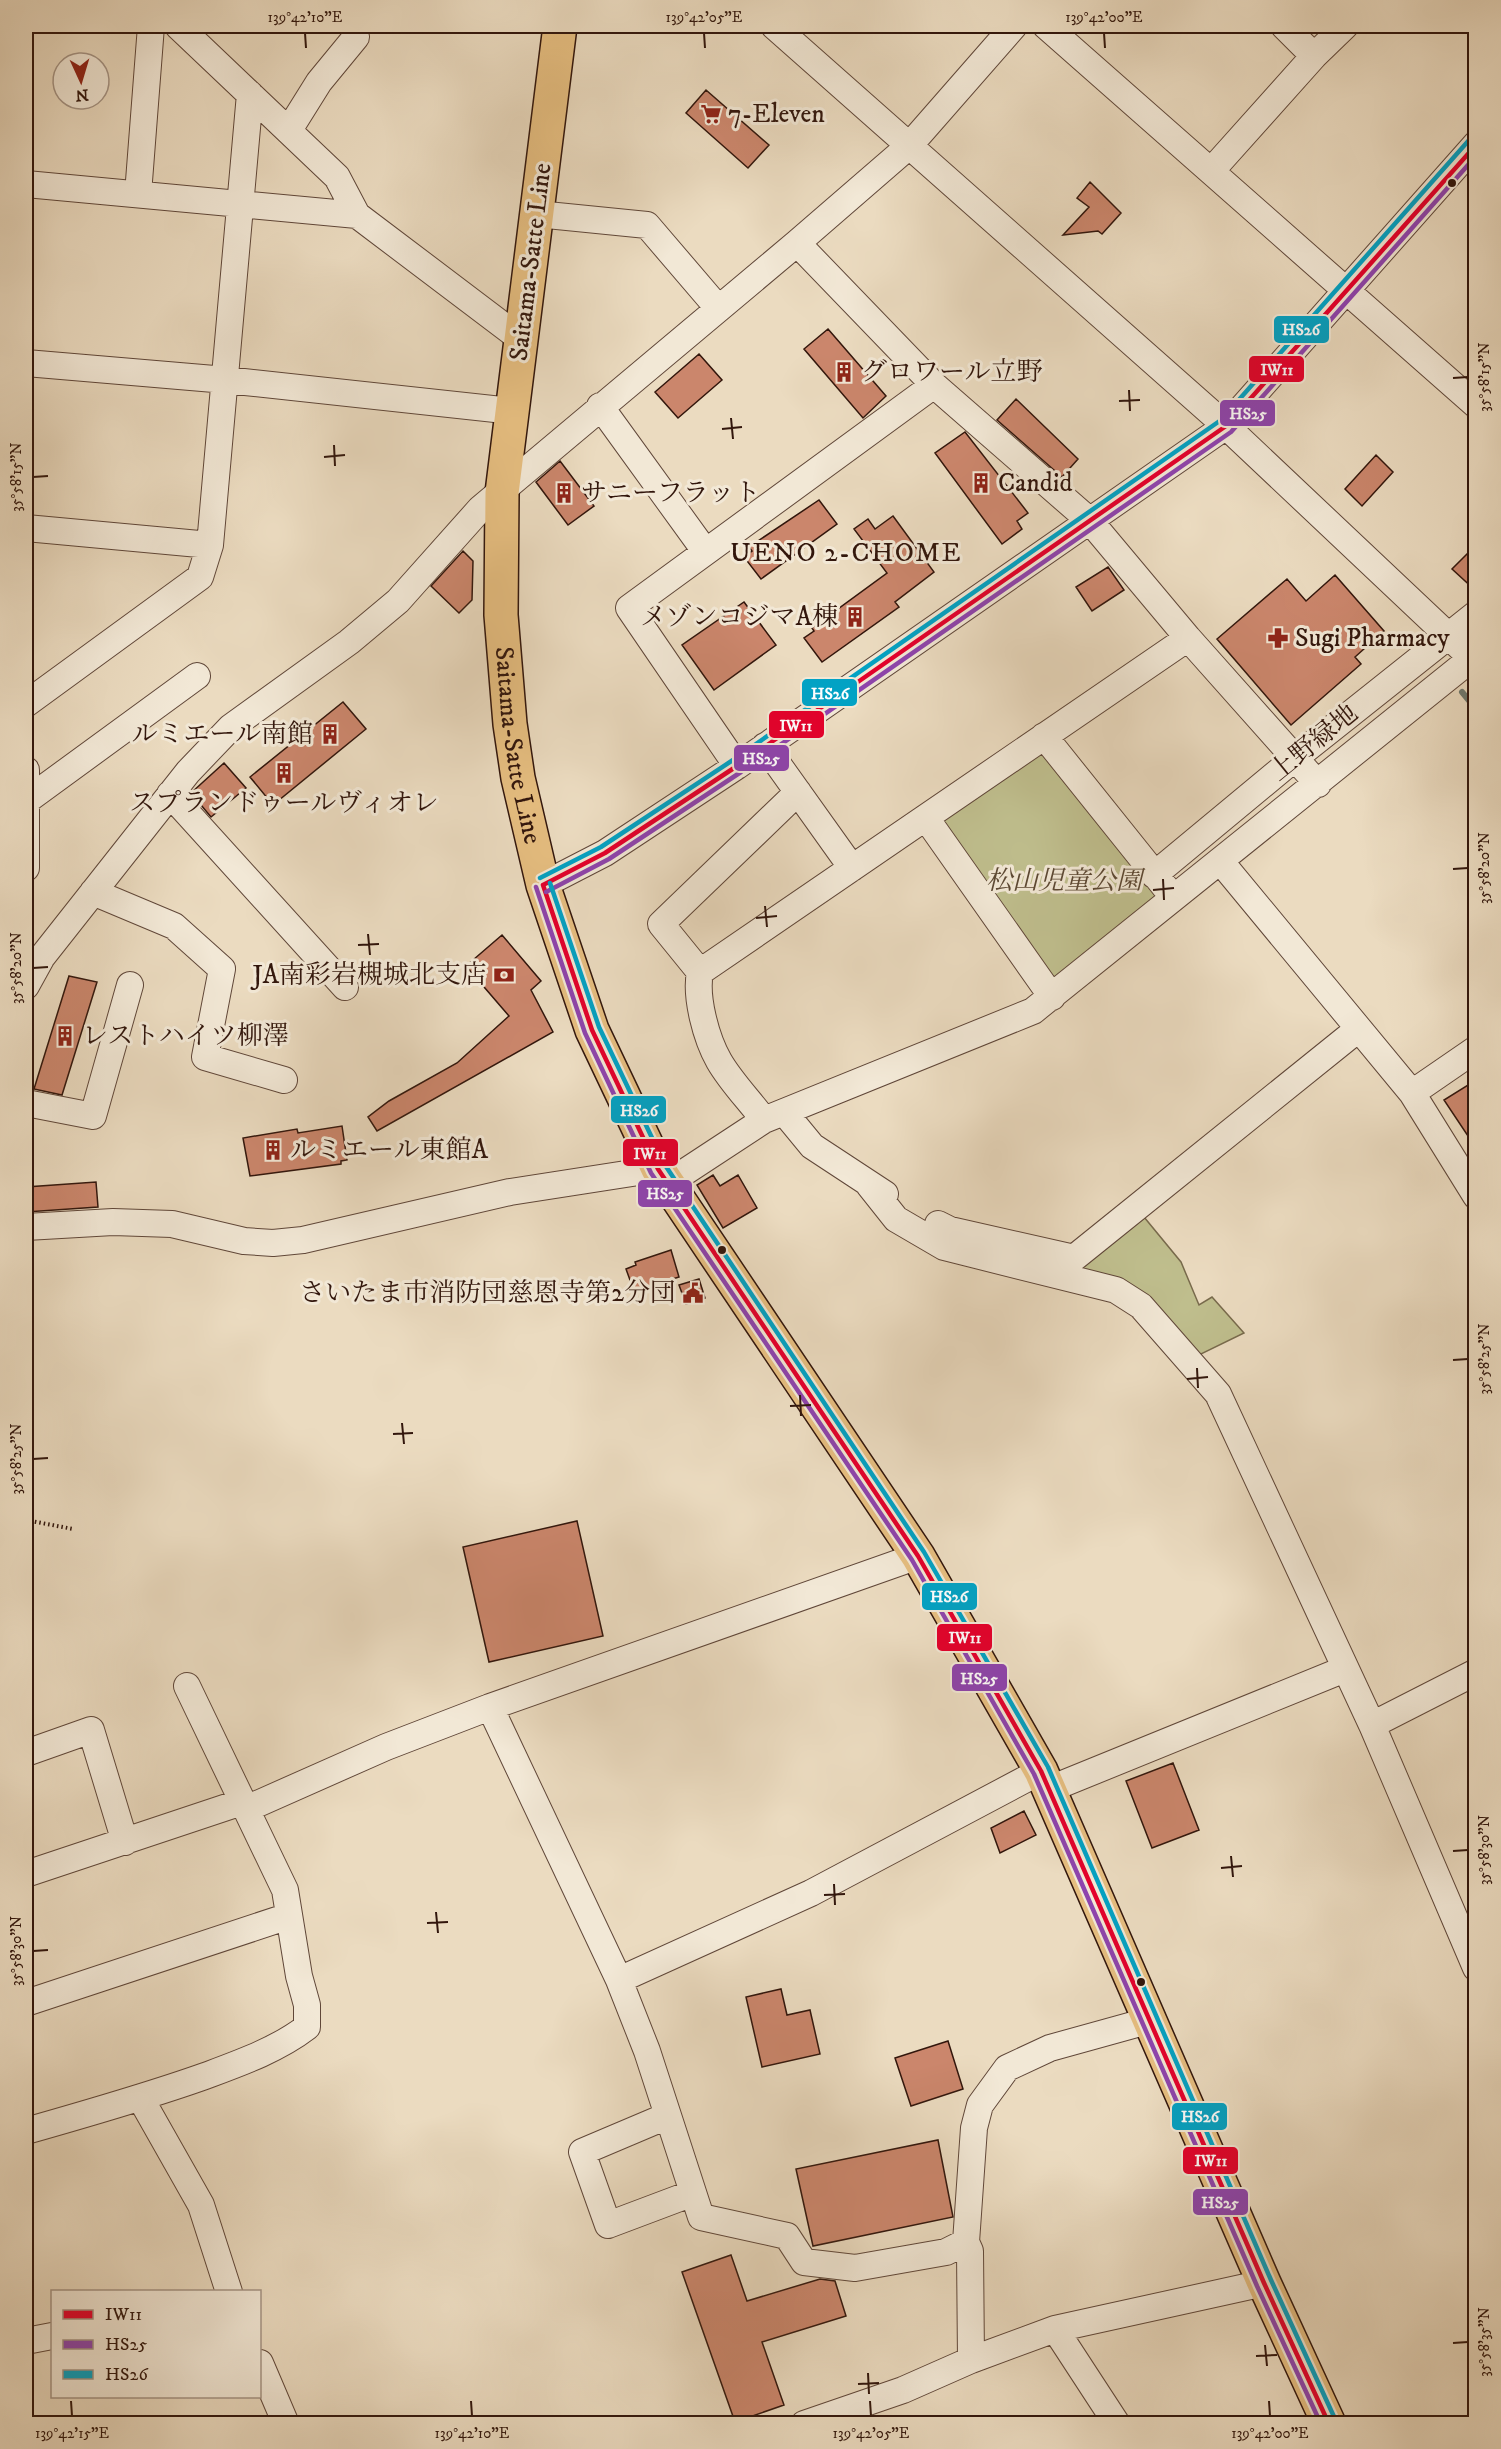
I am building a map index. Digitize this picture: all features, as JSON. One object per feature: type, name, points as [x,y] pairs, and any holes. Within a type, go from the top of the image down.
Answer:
[{"type":"main road","name":"Saitama-Satte Line","points":[[560,26],[502,492],[501,615],[510,724],[526,818],[543,885],[592,1030],[663,1176],[918,1556],[961,1625],[1046,1780],[1264,2283],[1329,2424]]},
{"type":"street","points":[[138,194],[151,26]]},
{"type":"street","points":[[178,26],[337,177],[357,215],[521,339]]},
{"type":"street","points":[[26,1227],[113,1222],[172,1224],[244,1241],[303,1240],[510,1191],[663,1176],[774,1116],[1033,1011],[1474,658],[1226,426],[774,26]]},
{"type":"street","points":[[26,986],[42,957],[170,794],[231,727],[349,642],[398,601],[480,509],[909,146],[1014,26]]},
{"type":"street","points":[[1046,26],[1212,170],[1346,291],[1470,390]]},
{"type":"street","points":[[1284,26],[1314,56]]},
{"type":"street","points":[[1212,170],[1314,56],[1345,26]]},
{"type":"street","points":[[288,130],[319,82],[356,37]]},
{"type":"street","points":[[26,704],[200,577],[210,545],[250,94]]},
{"type":"street","points":[[543,885],[605,854],[737,766],[1226,426],[1476,144]]},
{"type":"street","points":[[26,184],[357,215]]},
{"type":"street","points":[[537,213],[647,225],[718,308]]},
{"type":"street","points":[[797,243],[934,385],[1090,521],[1188,638],[1318,784]]},
{"type":"street","points":[[26,363],[226,380],[512,411]]},
{"type":"street","points":[[737,766],[629,608],[934,385]]},
{"type":"street","points":[[600,406],[705,551]]},
{"type":"street","points":[[26,528],[210,545]]},
{"type":"street","name":"上野緑地","points":[[1154,874],[1476,614]]},
{"type":"street","points":[[1188,638],[700,972],[698,985],[710,1042],[719,1061],[774,1116],[812,1146],[869,1185],[950,1230],[1074,1258],[1357,1030]]},
{"type":"street","points":[[26,801],[197,676]]},
{"type":"street","points":[[1044,736],[1174,899]]},
{"type":"street","points":[[765,746],[852,868]]},
{"type":"street","points":[[26,771],[26,868]]},
{"type":"street","points":[[700,972],[661,924],[798,792]]},
{"type":"street","points":[[170,794],[345,987]]},
{"type":"street","points":[[926,818],[1052,997]]},
{"type":"street","points":[[1221,862],[1412,1094],[1476,1196]]},
{"type":"street","points":[[93,892],[174,926],[222,969],[205,1056],[284,1080]]},
{"type":"street","points":[[26,1103],[93,1116],[130,985]]},
{"type":"street","points":[[1412,1094],[1476,1049]]},
{"type":"street","points":[[869,1185],[896,1219],[944,1247],[1116,1290],[1141,1306],[1218,1394],[1372,1725],[1476,1968]]},
{"type":"street","points":[[26,1874],[244,1806],[490,1707],[918,1556]]},
{"type":"street","points":[[619,1980],[811,1893],[1046,1780],[1345,1669]]},
{"type":"street","points":[[1372,1725],[1476,1672]]},
{"type":"street","points":[[26,2131],[141,2099],[231,2066],[289,2041],[307,2027],[307,2005],[285,1890],[187,1686]]},
{"type":"street","points":[[490,1707],[619,1980],[647,2051],[701,2217],[787,2236],[804,2262],[855,2268],[946,2252],[966,2242]]},
{"type":"street","points":[[26,1753],[91,1731],[125,1842]]},
{"type":"street","points":[[26,2003],[289,1916]]},
{"type":"street","points":[[971,2360],[970,2251],[966,2242],[974,2128],[980,2105],[1007,2067],[1050,2048],[1151,2020]]},
{"type":"street","points":[[141,2099],[201,2205],[229,2290]]},
{"type":"street","points":[[667,2116],[582,2152],[608,2225],[693,2193]]},
{"type":"street","points":[[804,2424],[903,2390],[971,2360],[1055,2329],[1264,2283]]},
{"type":"street","points":[[1055,2329],[1117,2424]]},
{"type":"street","points":[[26,2341],[51,2336]]},
{"type":"street","points":[[261,2365],[286,2424]]},
{"type":"path","points":[[26,1520],[73,1529]]},
{"type":"green space","name":"松山児童公園","points":[[1034,752],[1047,752],[1158,898],[1064,976],[1050,977],[944,828],[945,818]]},
{"type":"green space","points":[[1144,1217],[1181,1262],[1199,1305],[1212,1297],[1244,1333],[1197,1356],[1073,1267]]},
{"type":"building","points":[[706,90],[769,145],[748,168],[686,113]]},
{"type":"building","points":[[1090,182],[1121,213],[1102,234],[1098,231],[1063,235],[1089,207],[1077,198]]},
{"type":"building","name":"グロワール立野","points":[[828,329],[886,396],[863,418],[804,349]]},
{"type":"building","points":[[699,354],[722,380],[678,418],[655,392]]},
{"type":"building","points":[[1016,399],[1078,459],[1062,477],[997,420]]},
{"type":"building","name":"Candid","points":[[965,432],[1028,513],[1017,521],[1022,529],[1002,544],[935,453]]},
{"type":"building","points":[[1376,455],[1393,472],[1362,506],[1345,489]]},
{"type":"building","name":"サニーフラット","points":[[560,461],[594,506],[568,525],[536,482]]},
{"type":"building","points":[[819,500],[837,524],[761,579],[744,557],[752,551],[749,547]]},
{"type":"building","points":[[893,516],[934,572],[895,602],[899,607],[822,662],[804,638],[814,631],[812,628],[887,573],[854,529],[868,519],[875,529]]},
{"type":"building","points":[[1476,545],[1476,591],[1452,569]]},
{"type":"building","points":[[463,551],[473,561],[472,600],[459,613],[431,586]]},
{"type":"building","points":[[1108,567],[1124,590],[1092,611],[1076,587]]},
{"type":"building","points":[[1335,575],[1384,631],[1355,657],[1361,664],[1291,725],[1217,639],[1287,579],[1306,601]]},
{"type":"building","points":[[744,602],[776,645],[714,690],[682,645]]},
{"type":"building","points":[[343,702],[366,729],[273,805],[250,777]]},
{"type":"building","points":[[224,763],[246,788],[211,817],[191,793]]},
{"type":"building","points":[[502,935],[541,981],[531,990],[553,1032],[377,1131],[368,1117],[389,1101],[457,1063],[509,1016],[466,966]]},
{"type":"building","name":"レストハイツ柳澤","points":[[69,976],[97,982],[62,1095],[34,1089]]},
{"type":"building","points":[[1476,1080],[1476,1148],[1444,1100]]},
{"type":"building","points":[[342,1126],[347,1160],[341,1161],[341,1164],[250,1176],[243,1138],[297,1129],[298,1133]]},
{"type":"building","points":[[713,1175],[720,1186],[738,1175],[757,1208],[723,1228],[697,1185]]},
{"type":"building","points":[[96,1182],[98,1207],[26,1212],[26,1187]]},
{"type":"building","points":[[671,1250],[679,1277],[634,1291],[626,1269],[636,1265],[635,1262]]},
{"type":"building","points":[[699,1279],[705,1298],[686,1304],[679,1285]]},
{"type":"building","points":[[577,1521],[603,1636],[489,1662],[463,1547]]},
{"type":"building","points":[[1173,1763],[1199,1830],[1152,1848],[1126,1781]]},
{"type":"building","points":[[1024,1811],[1036,1835],[1000,1853],[991,1828]]},
{"type":"building","points":[[781,1989],[787,2015],[810,2010],[820,2054],[762,2067],[746,1997]]},
{"type":"building","points":[[948,2041],[963,2089],[911,2106],[895,2058]]},
{"type":"building","points":[[938,2140],[953,2217],[813,2246],[796,2169]]},
{"type":"building","points":[[731,2255],[747,2301],[820,2279],[835,2281],[846,2316],[762,2342],[784,2405],[735,2422],[682,2272]]},
{"type":"waterway","points":[[1462,692],[1476,709]]},
{"type":"transit line","name":"HS26","points":[[540,878],[601,847],[733,760],[1221,420],[1470,139]]},
{"type":"transit line","name":"IW11","points":[[543,885],[605,853],[737,766],[1226,426],[1476,145]]},
{"type":"transit line","name":"HS25","points":[[546,892],[609,859],[741,772],[1231,432],[1476,156]]},
{"type":"transit line","name":"HS26","points":[[550,883],[599,1027],[665,1165],[924,1552],[1048,1767],[1271,2280],[1336,2421]]},
{"type":"transit line","name":"IW11","points":[[543,885],[592,1030],[658,1169],[918,1556],[1041,1771],[1264,2283],[1329,2424]]},
{"type":"transit line","name":"HS25","points":[[536,887],[585,1033],[651,1173],[912,1560],[1034,1774],[1257,2286],[1321,2424]]},
{"type":"place","name":"7-Eleven","points":[[711,114]]},
{"type":"place","name":"グロワール立野","points":[[844,372]]},
{"type":"place","name":"Candid","points":[[981,483]]},
{"type":"place","name":"サニーフラット","points":[[564,493]]},
{"type":"place","name":"メゾンコジマA棟","points":[[855,617]]},
{"type":"place","name":"Sugi Pharmacy","points":[[1278,638]]},
{"type":"place","name":"ルミエール南館","points":[[330,734]]},
{"type":"place","name":"スプランドゥールヴィオレ","points":[[284,773]]},
{"type":"place","name":"JA南彩岩槻城北支店","points":[[504,975]]},
{"type":"place","name":"レストハイツ柳澤","points":[[65,1036]]},
{"type":"place","name":"ルミエール東館A","points":[[273,1150]]},
{"type":"place","name":"さいたま市消防団慈恩寺第2分団","points":[[693,1293]]},
{"type":"district","name":"UENO 2-CHOME","points":[[846,553]]}]
